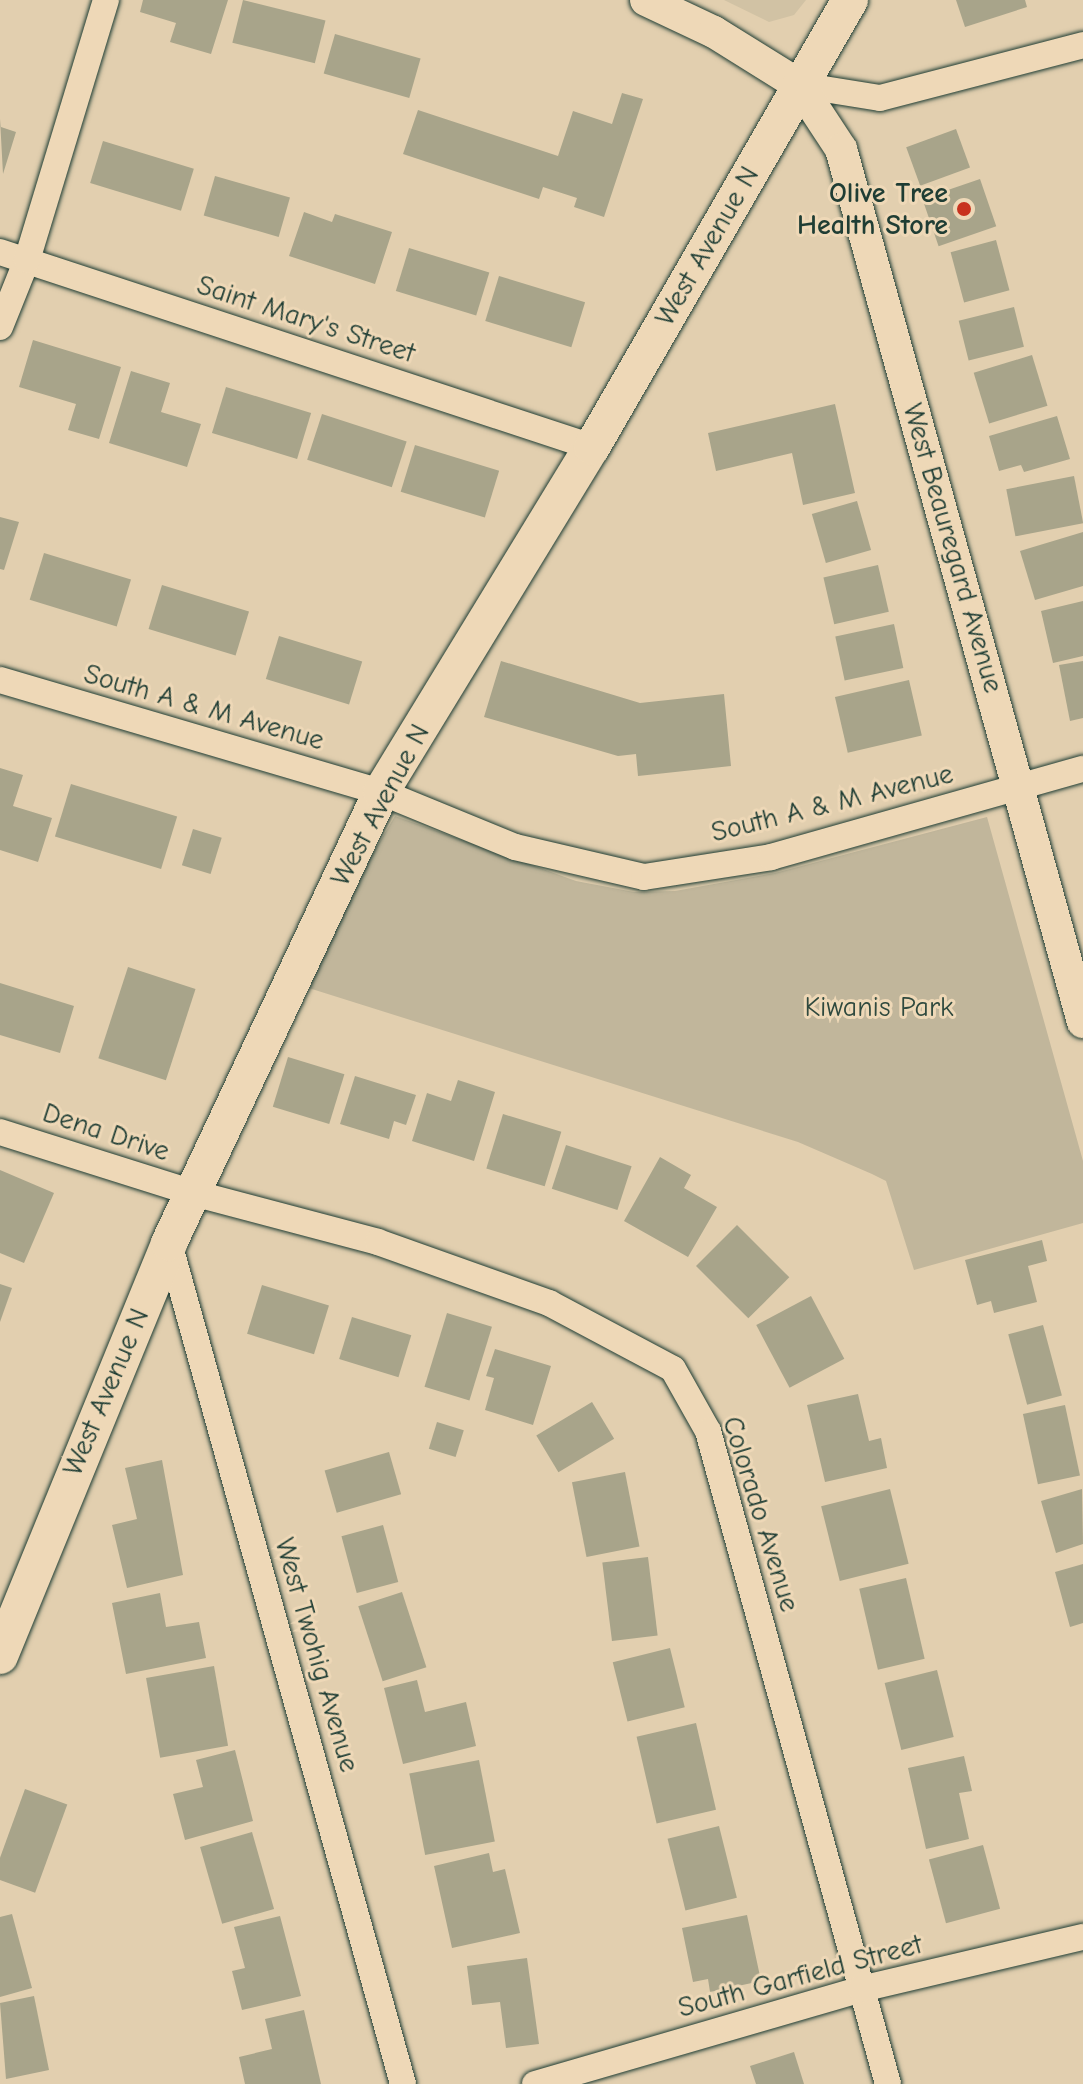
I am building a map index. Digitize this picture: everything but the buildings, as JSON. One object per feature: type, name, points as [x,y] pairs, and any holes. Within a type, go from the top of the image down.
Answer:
[{"type":"main road","name":"West Avenue N","points":[[0,1656],[51,1522],[169,1243],[381,792],[592,447],[850,0]]},
{"type":"street","points":[[0,327],[27,260],[106,0]]},
{"type":"street","points":[[646,0],[714,32],[799,85],[880,98],[1083,45]]},
{"type":"street","name":"West Beauregard Avenue","points":[[799,85],[841,149],[1083,1022]]},
{"type":"street","name":"Saint Mary's Street","points":[[0,252],[592,447]]},
{"type":"street","name":"South A & M Avenue","points":[[0,680],[381,792],[515,847],[644,877],[771,857],[1083,769]]},
{"type":"street","name":"Dena Drive","points":[[0,1132],[193,1193]]},
{"type":"street","name":"Colorado Avenue","points":[[193,1193],[378,1242],[549,1303],[673,1369],[708,1431],[888,2084]]},
{"type":"street","name":"West Twohig Avenue","points":[[169,1243],[403,2084]]},
{"type":"street","name":"South Garfield Street","points":[[535,2084],[861,1989],[1083,1937]]},
{"type":"shaded area","points":[[724,0],[806,0],[794,15],[769,22]]},
{"type":"green space","name":"Kiwanis Park","points":[[395,816],[576,881],[634,892],[675,891],[775,873],[987,817],[1083,1161],[1083,1223],[914,1270],[886,1181],[872,1174],[798,1142],[296,984]]},
{"type":"place","name":"Olive Tree Health Store","points":[[964,209]]}]
